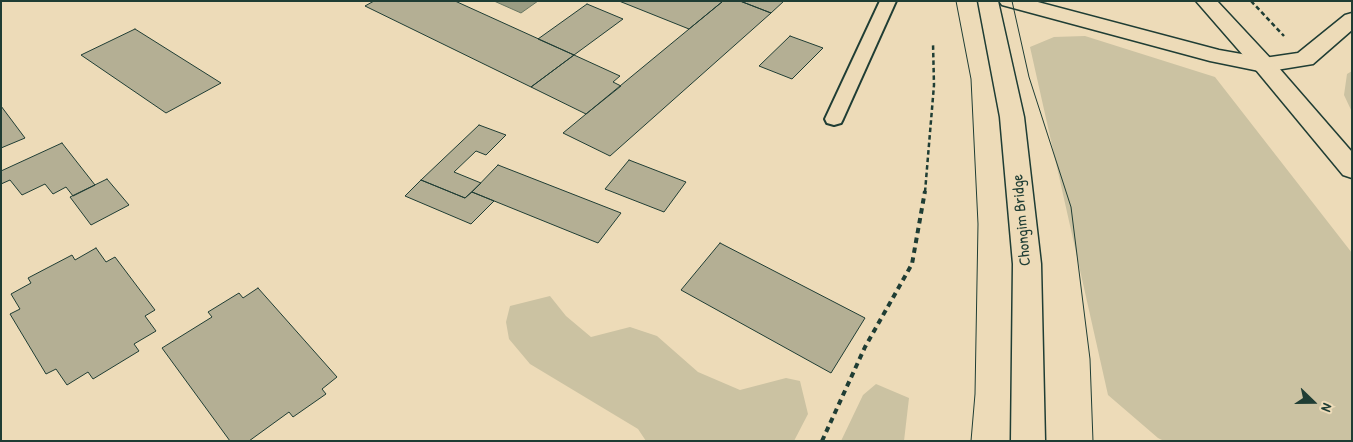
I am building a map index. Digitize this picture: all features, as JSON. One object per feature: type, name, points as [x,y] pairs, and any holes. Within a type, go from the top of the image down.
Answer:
[{"type":"main road","name":"Chongim Bridge","points":[[988,1],[1012,117],[1027,264],[1028,441]]},
{"type":"main road","points":[[1009,1],[1218,56],[1264,66],[1305,59],[1352,19]]},
{"type":"main road","points":[[1206,1],[1352,169]]},
{"type":"lane","points":[[834,119],[888,1]]},
{"type":"path","points":[[1251,1],[1305,59]]},
{"type":"path","points":[[822,441],[865,347],[912,264],[927,181],[934,85],[933,43]]},
{"type":"shaded area","points":[[494,1],[538,1],[521,13]]},
{"type":"shaded area","points":[[1085,36],[1215,77],[1352,253],[1352,441],[1164,441],[1108,395],[1030,47],[1054,37]]},
{"type":"shaded area","points":[[1352,71],[1352,112],[1344,95],[1347,74]]},
{"type":"shaded area","points":[[550,296],[566,316],[591,337],[630,327],[657,336],[698,372],[740,390],[786,378],[800,381],[808,414],[794,441],[646,441],[638,429],[530,364],[509,339],[506,322],[510,306]]},
{"type":"shaded area","points":[[876,384],[909,398],[904,441],[841,441],[863,395]]},
{"type":"building","points":[[374,1],[455,1],[574,55],[531,87],[365,6]]},
{"type":"building","points":[[619,1],[719,1],[722,2],[689,29]]},
{"type":"building","points":[[723,1],[740,1],[771,13],[610,156],[563,133]]},
{"type":"building","points":[[740,1],[784,1],[771,13]]},
{"type":"building","points":[[587,4],[623,19],[574,55],[538,39]]},
{"type":"building","points":[[135,29],[221,83],[166,113],[81,55]]},
{"type":"building","points":[[790,36],[823,48],[792,79],[759,66]]},
{"type":"building","points":[[574,55],[620,76],[613,82],[621,86],[586,114],[531,87]]},
{"type":"building","points":[[1,106],[25,138],[1,148]]},
{"type":"building","points":[[479,125],[506,135],[486,155],[476,151],[454,172],[481,183],[465,198],[421,180]]},
{"type":"building","points":[[62,143],[95,185],[73,196],[66,187],[53,194],[45,184],[22,195],[10,180],[1,184],[1,171]]},
{"type":"building","points":[[629,160],[686,182],[664,212],[605,189]]},
{"type":"building","points":[[498,165],[621,213],[598,243],[472,192]]},
{"type":"building","points":[[107,179],[129,205],[91,225],[70,197]]},
{"type":"building","points":[[421,180],[465,198],[472,192],[494,201],[471,224],[405,196]]},
{"type":"building","points":[[720,243],[865,318],[831,373],[681,290]]},
{"type":"building","points":[[96,248],[106,262],[115,257],[155,310],[145,316],[156,331],[134,344],[139,351],[93,379],[88,372],[67,385],[56,369],[46,374],[10,314],[20,309],[11,294],[31,283],[28,278],[72,255],[75,260]]},
{"type":"building","points":[[258,288],[337,377],[322,389],[326,394],[293,417],[289,412],[249,441],[230,441],[162,348],[212,317],[208,312],[239,293],[243,298]]},
{"type":"tram line","points":[[956,1],[971,79],[978,224],[975,394],[971,441]]},
{"type":"tram line","points":[[1012,1],[1029,77],[1071,207],[1090,359],[1093,441]]}]
